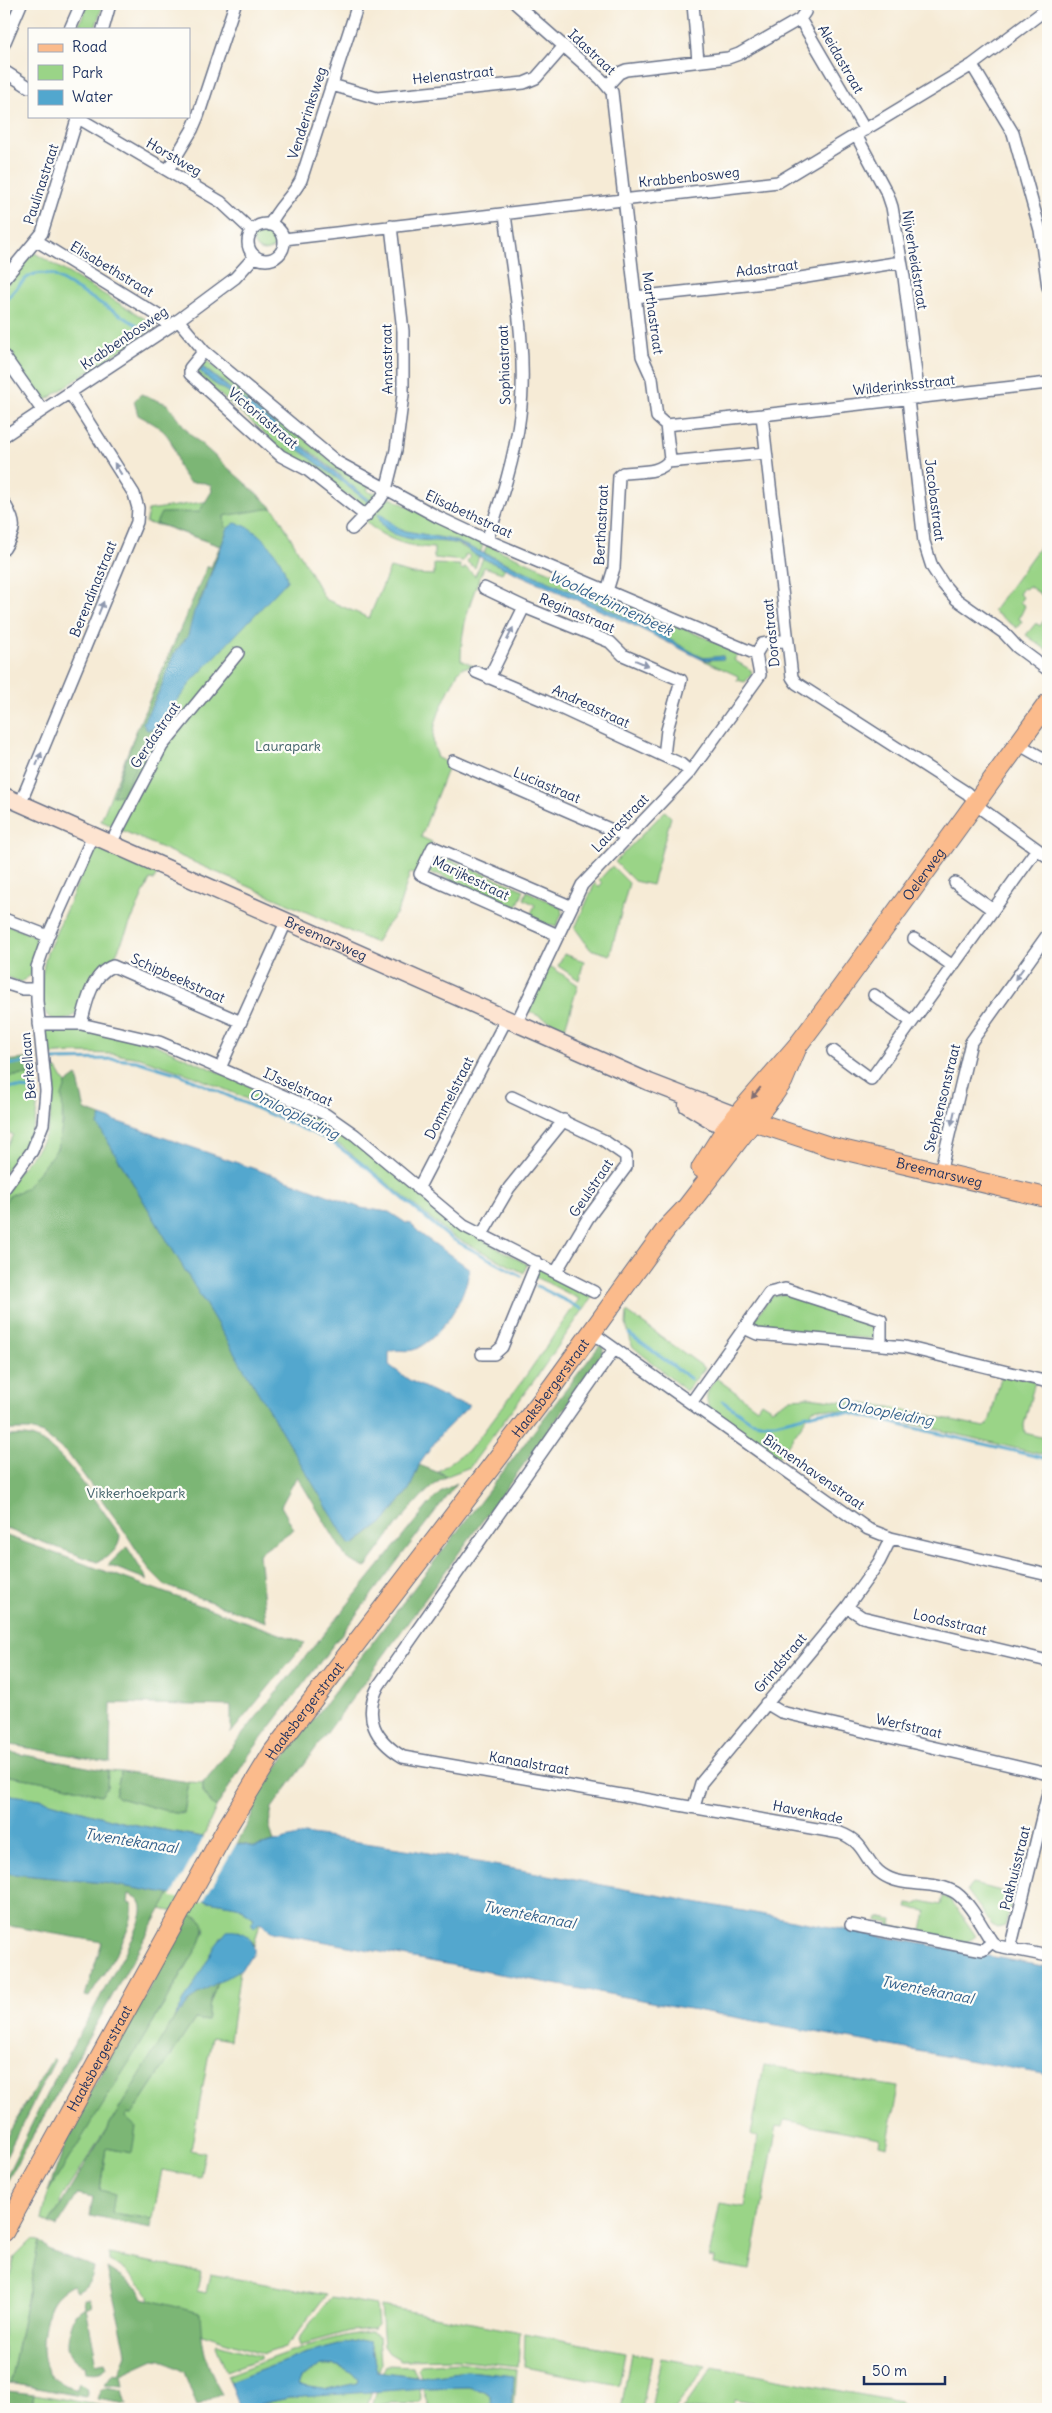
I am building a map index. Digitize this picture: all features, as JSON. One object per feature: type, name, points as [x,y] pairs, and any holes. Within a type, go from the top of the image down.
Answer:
[{"type":"main road","name":"Oelerweg","points":[[740,1124],[784,1081],[798,1045],[976,801],[1023,747],[1047,706]]},
{"type":"main road","name":"Breemarsweg","points":[[740,1124],[1048,1198]]},
{"type":"main road","name":"Haaksbergerstraat","points":[[4,2232],[226,1829],[273,1752],[591,1332],[667,1228],[686,1208],[740,1124]]},
{"type":"street","points":[[4,44],[21,4]]},
{"type":"street","points":[[70,28],[81,4]]},
{"type":"street","points":[[103,28],[110,4]]},
{"type":"street","points":[[168,170],[198,116],[235,4]]},
{"type":"street","name":"Venderinksweg","points":[[270,224],[301,180],[358,4]]},
{"type":"street","name":"Idastraat","points":[[516,4],[612,92],[624,199]]},
{"type":"street","points":[[693,4],[698,62]]},
{"type":"street","name":"Aleidastraat","points":[[806,4],[800,19],[861,133]]},
{"type":"street","name":"Krabbenbosweg","points":[[284,239],[778,182],[972,65],[1048,8]]},
{"type":"street","points":[[607,86],[619,73],[626,70],[728,58],[739,54],[800,19]]},
{"type":"street","name":"Helenastraat","points":[[332,85],[377,98],[524,83],[536,78],[564,46]]},
{"type":"street","points":[[972,65],[1013,133],[1040,230],[1048,286]]},
{"type":"street","points":[[4,70],[28,86]]},
{"type":"street","name":"Paulinastraat","points":[[4,279],[42,233],[77,118]]},
{"type":"street","name":"Horstweg","points":[[79,118],[221,202],[252,231]]},
{"type":"street","name":"Nijverheidstraat","points":[[861,133],[888,195],[901,262],[914,399]]},
{"type":"street","name":"Marthastraat","points":[[624,199],[642,356],[652,378],[657,417],[666,425]]},
{"type":"street","name":"Sophiastraat","points":[[487,540],[504,490],[514,452],[522,399],[520,339],[505,214]]},
{"type":"street","points":[[270,224],[279,229],[284,239],[283,249],[274,258],[266,260],[255,256],[248,242],[252,231],[259,225],[270,224]]},
{"type":"street","name":"Annastraat","points":[[386,490],[398,441],[403,388],[403,331],[391,226]]},
{"type":"street","name":"Elisabethstraat","points":[[37,241],[173,323],[337,462],[386,490],[487,540],[756,654]]},
{"type":"street","name":"Krabbenbosweg","points":[[4,436],[173,323],[235,278],[255,256]]},
{"type":"street","name":"Adastraat","points":[[635,297],[775,282],[901,262]]},
{"type":"street","name":"Victoriastraat","points":[[204,351],[190,368],[190,374],[281,456],[306,469],[366,516]]},
{"type":"street","points":[[4,356],[42,410]]},
{"type":"street","name":"Wilderinksstraat","points":[[666,425],[1048,383]]},
{"type":"street","name":"Berendinastraat","points":[[20,804],[136,522],[138,513],[134,494],[70,393]]},
{"type":"street","name":"Jacobastraat","points":[[914,399],[924,542],[932,567],[943,584],[956,598],[1004,633],[1017,647],[1048,670]]},
{"type":"street","name":"Dorastraat","points":[[762,415],[790,672],[796,683],[967,793],[983,810],[1048,857]]},
{"type":"street","points":[[666,425],[670,459],[668,462],[766,453]]},
{"type":"street","name":"Berthastraat","points":[[607,591],[614,568],[617,480],[623,473],[660,469],[668,462]]},
{"type":"street","points":[[352,529],[366,516],[386,490]]},
{"type":"street","points":[[4,503],[14,518],[14,533],[4,549]]},
{"type":"street","name":"Reginastraat","points":[[484,588],[524,607],[610,642],[623,655],[681,680],[667,730],[664,756]]},
{"type":"street","name":"Reginastraat","points":[[489,678],[524,607]]},
{"type":"street","points":[[756,654],[762,644],[787,640]]},
{"type":"street","name":"Gerdastraat","points":[[110,843],[162,746],[238,653]]},
{"type":"street","name":"Laurastraat","points":[[511,1022],[558,935],[570,906],[589,876],[690,772],[760,675],[756,654]]},
{"type":"street","name":"Andreastraat","points":[[476,672],[664,756],[681,764],[690,772]]},
{"type":"street","points":[[1023,747],[1048,761]]},
{"type":"street","name":"Luciastraat","points":[[453,761],[628,837]]},
{"type":"street","name":"Breemarsweg","points":[[4,796],[740,1124]]},
{"type":"street","name":"Berkellaan","points":[[4,1189],[32,1151],[44,1116],[46,1091],[36,989],[38,967],[48,936],[93,836]]},
{"type":"street","name":"Marijkestraat","points":[[558,935],[420,874],[433,847],[570,906]]},
{"type":"street","points":[[833,1051],[871,1079],[1037,849]]},
{"type":"street","points":[[955,883],[993,910]]},
{"type":"street","points":[[4,919],[48,936]]},
{"type":"street","points":[[220,1068],[286,922]]},
{"type":"street","name":"Stephensonstraat","points":[[940,1173],[971,1042],[1048,934]]},
{"type":"street","points":[[914,938],[953,966]]},
{"type":"street","name":"Schipbeekstraat","points":[[81,1024],[98,976],[103,969],[113,966],[241,1022]]},
{"type":"street","points":[[5,986],[36,989]]},
{"type":"street","points":[[874,995],[912,1022]]},
{"type":"street","name":"Dommelstraat","points":[[418,1189],[511,1022]]},
{"type":"street","name":"IJsselstraat","points":[[40,1024],[81,1024],[159,1042],[325,1114],[355,1135],[451,1217],[481,1236],[537,1262],[594,1292]]},
{"type":"street","name":"Geulstraat","points":[[512,1097],[603,1140],[626,1156],[626,1167],[588,1218],[556,1272]]},
{"type":"street","points":[[481,1236],[509,1188],[564,1120]]},
{"type":"street","points":[[482,1354],[494,1354],[502,1347],[537,1262]]},
{"type":"street","points":[[691,1403],[770,1293],[785,1289],[881,1320],[881,1344]]},
{"type":"street","points":[[744,1328],[757,1334],[881,1344],[920,1350],[1048,1382]]},
{"type":"street","name":"Binnenhavenstraat","points":[[591,1332],[868,1529],[891,1538],[1048,1575]]},
{"type":"street","name":"Haaksbergerstraat","points":[[373,1725],[373,1698],[379,1686],[614,1348]]},
{"type":"street","name":"Grindstraat","points":[[694,1807],[701,1783],[846,1607],[879,1562],[891,1538]]},
{"type":"street","name":"Loodsstraat","points":[[846,1607],[862,1616],[1048,1661]]},
{"type":"street","name":"Werfstraat","points":[[766,1703],[781,1712],[1048,1774]]},
{"type":"street","name":"Kanaalstraat","points":[[373,1725],[388,1748],[403,1757],[694,1807]]},
{"type":"street","name":"Pakhuisstraat","points":[[1010,1949],[1043,1834],[1048,1793]]},
{"type":"street","name":"Havenkade","points":[[694,1807],[831,1831],[851,1837],[858,1842],[881,1874],[891,1878],[944,1888],[955,1893],[962,1899],[992,1942]]},
{"type":"street","points":[[851,1925],[983,1950],[992,1942],[1010,1949],[1048,1956]]},
{"type":"green space","points":[[88,4],[103,4],[95,28],[77,28]]},
{"type":"green space","points":[[265,227],[274,230],[277,239],[274,248],[265,251],[256,248],[253,239],[256,230]]},
{"type":"green space","points":[[33,252],[157,326],[43,402],[4,349],[4,286],[6,286]]},
{"type":"green space","points":[[207,361],[338,466],[370,485],[367,490],[371,493],[376,492],[378,496],[366,505],[358,505],[354,498],[341,493],[283,452],[259,428],[197,375],[197,368],[202,362]],"holes":[[[203,367],[338,473],[368,501],[246,409],[231,394],[212,382],[200,371]]]},
{"type":"green space","points":[[141,394],[167,404],[190,434],[273,508],[224,516],[226,534],[195,612],[188,636],[174,654],[161,688],[143,723],[147,730],[154,729],[123,795],[113,796],[135,734],[207,567],[211,567],[220,546],[156,523],[161,513],[199,512],[212,491],[211,486],[206,483],[189,482],[179,468],[173,446],[167,435],[138,415],[134,401]]},
{"type":"green space","name":"Laurapark","points":[[261,497],[277,513],[325,599],[369,618],[390,568],[412,574],[434,575],[434,564],[460,565],[460,568],[464,570],[465,567],[475,576],[483,558],[505,568],[502,573],[484,567],[471,601],[465,623],[461,660],[474,666],[462,668],[458,672],[439,713],[433,735],[436,757],[449,764],[421,837],[432,842],[417,875],[410,873],[397,913],[385,927],[376,943],[101,821],[135,734],[207,567],[211,567],[220,546],[163,526],[146,523],[148,510],[225,499]]},
{"type":"green space","points":[[391,498],[483,544],[481,552],[453,540],[400,530],[378,514],[411,539],[456,543],[479,556],[475,568],[467,562],[470,556],[466,554],[463,561],[434,558],[434,548],[406,544],[389,538],[366,522],[385,501]]},
{"type":"green space","points":[[1048,535],[1048,558],[1040,566],[1043,568],[1040,573],[1048,579],[1048,589],[1043,596],[1029,586],[1025,589],[1023,588],[1019,594],[1023,597],[1020,602],[1025,606],[1019,619],[1022,621],[1017,628],[993,611]]},
{"type":"green space","points":[[487,545],[739,652],[734,660],[751,670],[752,674],[745,682],[737,680],[738,676],[703,660],[708,661],[723,656],[708,659],[697,655],[620,614],[484,553]]},
{"type":"green space","points":[[1044,620],[1048,623],[1048,651],[1026,635],[1036,623],[1040,626]]},
{"type":"green space","points":[[665,811],[671,817],[652,885],[634,881],[615,862]]},
{"type":"green space","points":[[103,846],[158,872],[154,880],[150,879],[114,959],[112,958],[74,1015],[58,1021],[49,1017],[44,1009],[42,999],[41,986],[47,953],[91,853]]},
{"type":"green space","points":[[436,854],[524,890],[515,911],[514,908],[437,874],[431,874],[428,868]]},
{"type":"green space","points":[[612,866],[629,883],[610,955],[590,949],[575,928],[595,883],[599,887],[602,883],[599,880]]},
{"type":"green space","points":[[527,891],[561,907],[562,914],[556,927],[529,918],[535,905],[524,899]]},
{"type":"green space","points":[[4,923],[41,939],[31,975],[21,982],[4,976]]},
{"type":"green space","points":[[564,954],[584,961],[579,980],[558,966]]},
{"type":"green space","points":[[550,966],[578,985],[565,1028],[528,1011]]},
{"type":"green space","points":[[76,1027],[152,1043],[319,1116],[339,1128],[459,1227],[527,1264],[524,1273],[452,1236],[342,1146],[245,1098],[196,1077],[140,1058],[113,1054],[73,1053],[46,1055],[43,1033],[48,1029]]},
{"type":"green space","points":[[35,1058],[37,1074],[4,1077],[4,1061]]},
{"type":"green space","points":[[48,1068],[57,1069],[66,1084],[60,1140],[52,1157],[34,1180],[4,1203],[9,1185],[34,1154],[47,1130],[51,1112]]},
{"type":"green space","points":[[37,1074],[37,1105],[33,1128],[22,1148],[4,1173],[4,1151],[13,1135],[4,1130],[4,1077]]},
{"type":"green space","name":"Vikkerhoekpark","points":[[77,1076],[85,1110],[101,1116],[98,1125],[308,1475],[354,1545],[385,1521],[410,1488],[419,1465],[447,1476],[435,1484],[413,1506],[365,1568],[347,1559],[297,1476],[281,1506],[294,1529],[259,1554],[266,1622],[164,1585],[151,1572],[121,1526],[68,1454],[43,1434],[30,1430],[4,1430],[4,1203],[9,1196],[25,1189],[57,1149],[63,1123],[62,1096],[66,1084]]},
{"type":"green space","points":[[537,1263],[595,1293],[538,1375],[470,1467],[447,1476],[438,1471],[471,1448],[523,1380],[579,1299],[532,1275]]},
{"type":"green space","points":[[784,1294],[876,1324],[876,1339],[763,1331],[751,1325],[771,1296]]},
{"type":"green space","points":[[627,1312],[705,1368],[686,1391],[632,1346],[626,1324]]},
{"type":"green space","points":[[600,1345],[603,1347],[603,1354],[598,1363],[272,1808],[269,1824],[274,1842],[255,1847],[237,1843],[251,1818],[256,1801],[277,1767]]},
{"type":"green space","points":[[1002,1373],[1035,1381],[1024,1425],[1025,1433],[1048,1439],[1048,1456],[876,1415],[819,1408],[813,1409],[779,1457],[709,1408],[707,1399],[709,1389],[716,1378],[757,1408],[761,1402],[772,1409],[791,1398],[808,1397],[890,1407],[985,1427],[989,1423]]},
{"type":"green space","points":[[4,1436],[31,1437],[43,1442],[68,1465],[120,1535],[120,1540],[113,1552],[97,1562],[4,1528]]},
{"type":"green space","points":[[457,1483],[249,1755],[216,1808],[203,1794],[203,1783],[430,1503],[442,1491]]},
{"type":"green space","points":[[4,1535],[305,1643],[231,1733],[231,1706],[111,1703],[110,1762],[5,1744]]},
{"type":"green space","points":[[127,1547],[148,1580],[108,1565]]},
{"type":"green space","points":[[4,1751],[108,1771],[107,1787],[101,1795],[65,1785],[4,1775]]},
{"type":"green space","points":[[108,1771],[121,1772],[115,1795],[119,1798],[180,1814],[184,1813],[189,1782],[203,1783],[203,1794],[216,1808],[203,1837],[121,1822],[40,1799],[4,1794],[4,1775],[65,1785],[101,1795],[107,1787]]},
{"type":"green space","points":[[121,1772],[189,1782],[184,1813],[174,1813],[119,1798],[115,1795]]},
{"type":"green space","points":[[4,1873],[104,1883],[170,1894],[5,2185],[4,2181],[47,2093],[133,1938],[142,1913],[142,1907],[136,1897],[129,1894],[128,1903],[132,1904],[132,1915],[124,1939],[89,1997],[85,1996],[102,1942],[4,1925]]},
{"type":"green space","points":[[972,1884],[1014,1894],[1005,1926],[998,1928],[992,1925],[967,1890]]},
{"type":"green space","points":[[170,1894],[237,1906],[254,1918],[254,1927],[260,1922],[254,1946],[252,1940],[238,1931],[222,1936],[137,2082],[59,2202],[61,2204],[49,2224],[42,2220],[48,2192],[163,2006],[200,1943],[205,1930],[199,1917],[161,1909]]},
{"type":"green space","points":[[943,1896],[951,1900],[976,1936],[963,1945],[888,1931],[889,1923],[877,1921],[878,1917],[892,1920],[891,1926],[922,1931],[926,1911],[907,1908],[908,1904],[915,1905],[922,1901],[941,1905]]},
{"type":"green space","points":[[191,1915],[203,1922],[204,1929],[200,1943],[131,2059],[48,2192],[73,2122]]},
{"type":"green space","points":[[240,1970],[230,2040],[212,2037],[191,2150],[205,2153],[200,2177],[162,2170],[153,2219],[112,2213],[100,2190],[106,2148],[132,2153],[125,2117],[128,2113],[132,2115],[195,2019],[207,2021],[210,2003],[218,1980]]},
{"type":"green space","points":[[218,1980],[210,2003],[207,2021],[195,2019],[132,2115],[128,2113],[125,2117],[136,2127],[132,2153],[106,2148],[100,2190],[115,2194],[112,2213],[153,2219],[151,2228],[90,2216],[93,2197],[78,2194],[57,2227],[49,2224],[175,2017],[197,1994]]},
{"type":"green space","points":[[53,2058],[55,2060],[4,2160],[4,2141]]},
{"type":"green space","points":[[764,2065],[898,2087],[887,2147],[879,2145],[880,2138],[785,2120],[783,2127],[777,2126],[750,2270],[714,2264],[715,2258],[709,2257],[720,2203],[745,2207],[758,2137],[751,2134]]},
{"type":"green space","points":[[32,2240],[39,2241],[10,2383],[4,2382],[4,2296],[15,2257]]},
{"type":"green space","points":[[39,2241],[50,2251],[94,2267],[91,2279],[87,2285],[77,2292],[73,2285],[55,2299],[49,2309],[43,2340],[44,2360],[52,2376],[76,2390],[79,2382],[81,2383],[87,2390],[86,2397],[10,2383]]},
{"type":"green space","points":[[109,2254],[201,2272],[197,2291],[206,2293],[210,2274],[326,2295],[285,2347],[264,2354],[150,2317],[149,2296],[147,2292],[132,2276],[109,2261]]},
{"type":"green space","points":[[107,2268],[139,2289],[143,2298],[200,2313],[205,2355],[222,2393],[197,2406],[184,2372],[162,2360],[154,2359],[121,2374],[123,2386],[105,2384],[113,2373],[118,2374],[126,2355]]},
{"type":"green space","points":[[331,2297],[376,2305],[378,2325],[374,2329],[350,2331],[300,2345],[298,2339]]},
{"type":"green space","points":[[84,2299],[90,2299],[92,2305],[86,2308],[97,2364],[105,2362],[107,2367],[97,2373],[86,2372],[85,2366],[72,2356],[69,2350],[70,2329],[75,2314],[85,2307]]},
{"type":"green space","points":[[381,2306],[520,2332],[518,2366],[456,2359],[401,2360],[389,2353],[384,2346]]},
{"type":"green space","points":[[370,2332],[379,2336],[381,2363],[379,2371],[375,2367],[373,2350],[359,2340],[304,2354],[230,2382],[227,2375],[315,2343]]},
{"type":"green space","points":[[525,2333],[625,2352],[619,2385],[524,2367]]},
{"type":"green space","points":[[217,2344],[260,2356],[260,2359],[226,2371],[216,2346]]},
{"type":"green space","points":[[631,2353],[652,2357],[642,2409],[621,2409]]},
{"type":"green space","points":[[661,2358],[706,2366],[675,2409],[651,2409]]},
{"type":"green space","points":[[458,2362],[517,2369],[514,2409],[512,2409],[514,2376],[467,2371],[421,2377],[418,2368],[421,2365]]},
{"type":"green space","points":[[321,2365],[332,2365],[346,2369],[358,2380],[357,2383],[328,2390],[297,2385],[301,2378]]},
{"type":"green space","points":[[386,2365],[413,2366],[416,2376],[383,2372]]},
{"type":"green space","points":[[713,2367],[900,2402],[907,2409],[792,2409],[735,2399],[733,2409],[683,2409]]},
{"type":"green space","points":[[105,2387],[123,2390],[127,2404],[97,2399],[100,2390]]},
{"type":"green space","points":[[468,2387],[486,2393],[493,2402],[485,2409],[430,2409],[423,2388]]},
{"type":"green space","points":[[419,2388],[422,2399],[420,2403],[390,2403],[375,2406],[373,2403],[377,2390]]},
{"type":"green space","points":[[372,2390],[367,2406],[359,2409],[240,2408],[289,2398]]},
{"type":"green space","points":[[8,2391],[34,2394],[31,2409],[5,2409]]},
{"type":"green space","points":[[34,2394],[109,2407],[112,2409],[31,2409]]},
{"type":"water","points":[[202,367],[370,500],[368,502],[246,409],[231,394],[212,382],[200,371]]},
{"type":"water","points":[[379,513],[401,530],[453,540],[563,588],[649,628],[703,658],[723,656],[724,659],[703,660],[633,625],[475,555],[461,545],[399,536],[389,531],[382,524]]},
{"type":"water","points":[[235,523],[253,530],[269,545],[281,563],[287,581],[192,681],[158,727],[147,730],[143,723],[161,688],[174,654],[188,636],[194,612],[202,598],[228,528]]},
{"type":"water","points":[[101,1116],[293,1182],[361,1208],[389,1212],[406,1223],[411,1224],[422,1235],[470,1269],[458,1304],[444,1325],[426,1343],[416,1349],[389,1352],[389,1365],[409,1380],[455,1402],[470,1405],[440,1435],[419,1465],[410,1488],[385,1521],[353,1545],[349,1544],[98,1125]]},
{"type":"water","name":"Twentekanaal","points":[[4,1794],[40,1799],[121,1822],[255,1847],[305,1834],[412,1850],[1048,1967],[1048,2075],[272,1932],[260,1922],[254,1927],[251,1925],[254,1918],[237,1906],[104,1883],[4,1873]]},
{"type":"water","points":[[227,1931],[238,1931],[247,1936],[252,1943],[254,1953],[240,1970],[197,1994],[175,2017],[216,1945]]},
{"type":"water","points":[[359,2340],[370,2342],[377,2371],[421,2377],[467,2371],[514,2376],[512,2409],[485,2409],[492,2402],[490,2396],[484,2391],[468,2387],[423,2388],[289,2398],[240,2408],[230,2382],[304,2354]],"holes":[[[321,2365],[346,2369],[358,2380],[357,2383],[328,2390],[298,2385],[301,2378]]]},
{"type":"pier","points":[[205,1835],[238,1841],[203,1902],[171,1897]]},
{"type":"waterway","name":"Woolderbinnenbeek","points":[[4,302],[30,276],[44,273],[53,275],[137,325]]},
{"type":"waterway","name":"Omloopleiding","points":[[53,1060],[113,1059],[136,1061],[179,1074],[330,1141],[361,1163],[450,1238],[521,1276]]},
{"type":"waterway","name":"Omloopleiding","points":[[4,1065],[31,1062]]},
{"type":"waterway","name":"Omloopleiding","points":[[4,1087],[32,1089]]},
{"type":"waterway","name":"Omloopleiding","points":[[537,1286],[582,1309]]},
{"type":"waterway","name":"Omloopleiding","points":[[629,1334],[691,1379]]},
{"type":"waterway","name":"Omloopleiding","points":[[722,1401],[751,1421],[760,1423],[775,1423],[820,1412],[849,1413],[1048,1459]]}]
